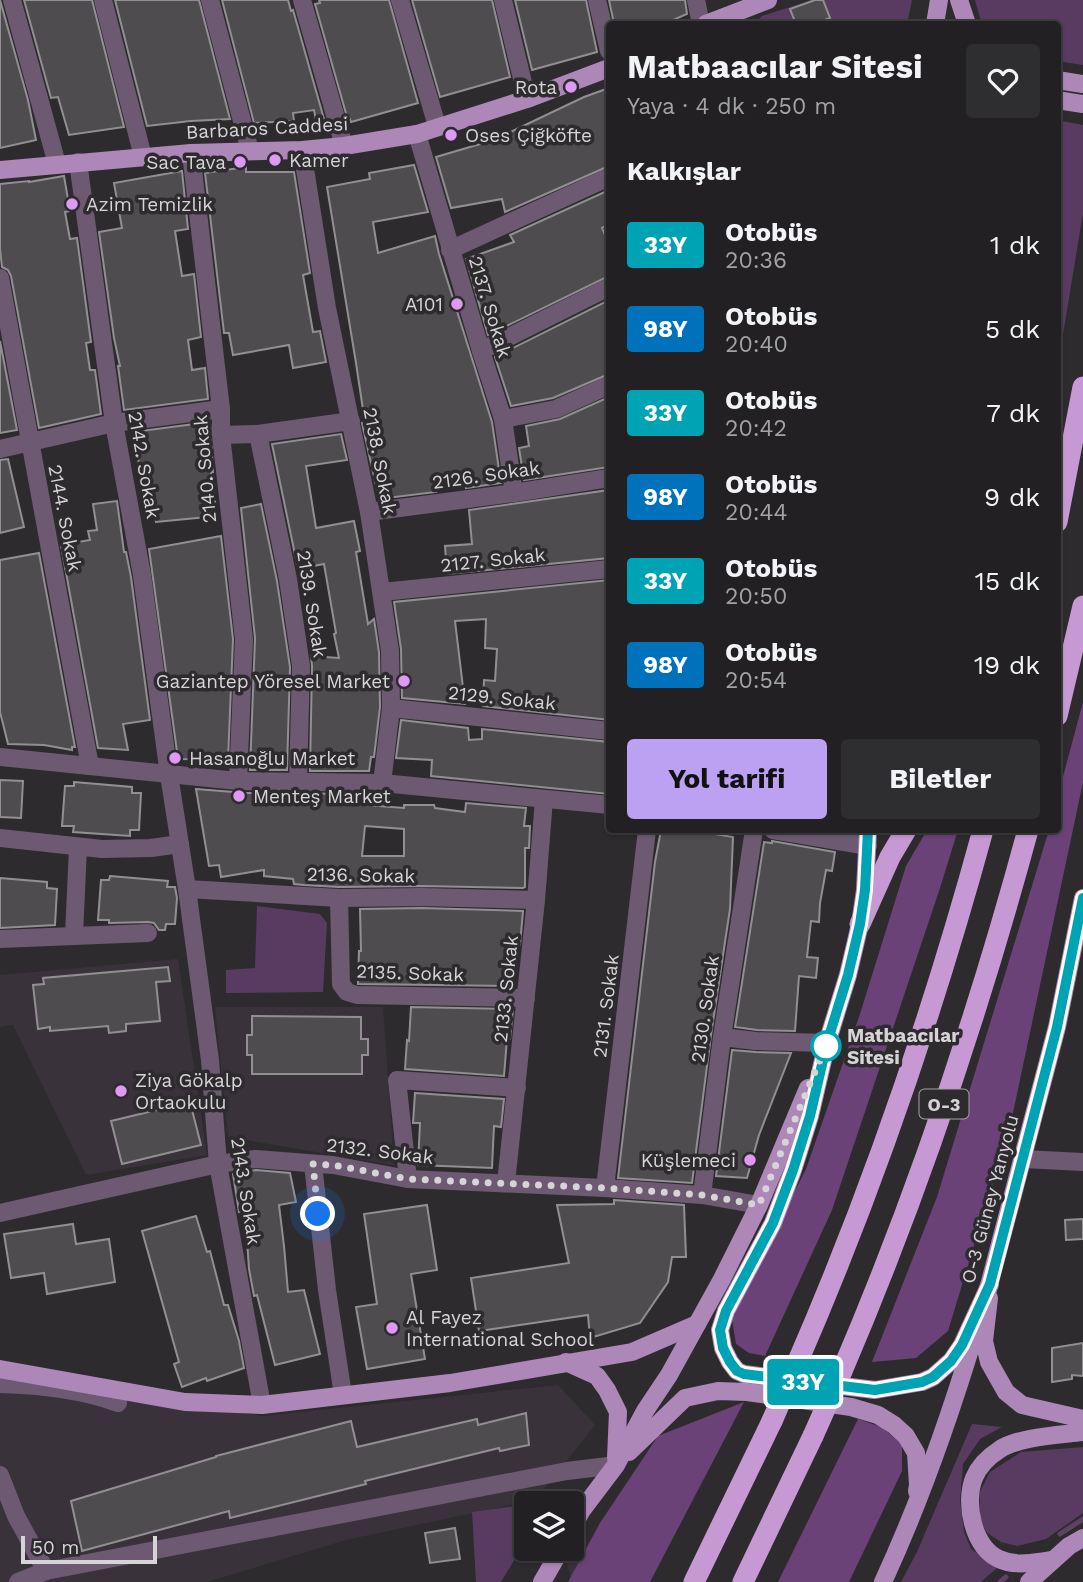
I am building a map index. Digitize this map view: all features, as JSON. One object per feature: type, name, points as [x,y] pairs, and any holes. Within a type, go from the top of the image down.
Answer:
[{"type":"highway","points":[[1061,501],[1083,387]]},
{"type":"highway","points":[[1061,699],[1083,606]]},
{"type":"highway","points":[[860,924],[890,857],[904,833]]},
{"type":"highway","name":"O-3","points":[[695,1582],[772,1421],[836,1273],[906,1082],[982,833]]},
{"type":"highway","name":"O-3","points":[[743,1582],[842,1371],[895,1240],[953,1077],[1027,833]]},
{"type":"main road","points":[[719,21],[740,17],[768,0]]},
{"type":"main road","points":[[935,21],[939,0]]},
{"type":"main road","points":[[959,0],[965,21]]},
{"type":"main road","name":"Barbaros Caddesi","points":[[0,170],[191,153],[302,150],[417,134],[527,99],[606,69]]},
{"type":"main road","points":[[1061,81],[1083,84]]},
{"type":"main road","points":[[1061,101],[1083,104]]},
{"type":"main road","points":[[868,838],[860,924],[810,1116],[773,1223],[726,1311],[720,1330],[723,1348],[737,1371],[744,1374],[875,1390],[922,1382],[933,1377],[951,1361],[962,1345],[990,1284]]},
{"type":"main road","name":"O-3 Güney Yanyolu","points":[[883,1582],[911,1517],[951,1410],[990,1284],[1057,1027],[1083,898]]},
{"type":"main road","points":[[616,1465],[645,1411],[669,1376],[759,1205],[827,1043]]},
{"type":"main road","points":[[990,1284],[984,1341],[989,1362],[1006,1392],[1022,1405],[1083,1419]]},
{"type":"main road","points":[[0,1369],[185,1402],[262,1405],[450,1383],[632,1352],[696,1324]]},
{"type":"main road","points":[[566,1362],[597,1376],[618,1412],[616,1465]]},
{"type":"main road","points":[[584,1507],[616,1465],[685,1398],[718,1391],[747,1392],[851,1407],[878,1415],[894,1425],[906,1436],[916,1452],[918,1485],[911,1517]]},
{"type":"main road","points":[[1053,1560],[1017,1564],[998,1559],[982,1545],[969,1503],[973,1479],[981,1465],[1001,1448],[1027,1439],[1083,1432]]},
{"type":"main road","points":[[1029,1582],[1069,1546],[1083,1538]]},
{"type":"main road","points":[[542,1582],[554,1561]]},
{"type":"street","points":[[12,0],[57,164]]},
{"type":"street","points":[[103,0],[143,157]]},
{"type":"street","points":[[210,0],[250,151]]},
{"type":"street","points":[[302,0],[344,146]]},
{"type":"street","points":[[400,0],[438,126]]},
{"type":"street","points":[[503,0],[527,99]]},
{"type":"street","points":[[597,0],[606,38]]},
{"type":"street","points":[[696,0],[702,21]]},
{"type":"street","name":"2137. Sokak","points":[[417,134],[503,419],[514,493]]},
{"type":"street","name":"2138. Sokak","points":[[302,150],[327,308],[369,512],[390,651],[391,708],[382,783]]},
{"type":"street","name":"2140. Sokak","points":[[191,153],[244,639],[238,782]]},
{"type":"street","name":"2142. Sokak","points":[[79,162],[114,423],[142,575],[169,775]]},
{"type":"street","points":[[450,250],[606,178]]},
{"type":"street","name":"2144. Sokak","points":[[0,278],[90,766]]},
{"type":"street","points":[[481,351],[606,288]]},
{"type":"street","points":[[503,419],[556,409],[606,387]]},
{"type":"street","points":[[0,449],[114,423],[221,409]]},
{"type":"street","points":[[221,435],[258,434],[351,421]]},
{"type":"street","name":"2139. Sokak","points":[[258,434],[288,579],[300,666],[298,782]]},
{"type":"street","name":"2126. Sokak","points":[[369,512],[606,478]]},
{"type":"street","name":"2127. Sokak","points":[[382,592],[606,569]]},
{"type":"street","name":"2129. Sokak","points":[[391,708],[606,731]]},
{"type":"street","points":[[0,757],[238,782],[382,783],[606,805]]},
{"type":"street","name":"2143. Sokak","points":[[169,775],[210,1060],[218,1164],[262,1405]]},
{"type":"street","name":"2133. Sokak","points":[[506,1183],[544,799]]},
{"type":"street","name":"2131. Sokak","points":[[605,1188],[647,833]]},
{"type":"street","name":"2130. Sokak","points":[[702,1195],[722,1037],[754,833]]},
{"type":"street","points":[[808,833],[868,838]]},
{"type":"street","points":[[0,838],[78,847],[127,849],[180,844]]},
{"type":"street","points":[[74,935],[78,847]]},
{"type":"street","name":"2136. Sokak","points":[[187,889],[339,898],[536,900]]},
{"type":"street","name":"2135. Sokak","points":[[339,898],[341,984],[346,992],[357,995],[526,998]]},
{"type":"street","points":[[0,939],[148,933]]},
{"type":"street","points":[[722,1037],[827,1043]]},
{"type":"street","points":[[408,1179],[397,1080],[517,1088]]},
{"type":"street","name":"2132. Sokak","points":[[0,1213],[218,1164],[256,1159],[333,1165],[408,1179],[702,1195],[759,1205]]},
{"type":"street","points":[[1023,1159],[1083,1161]]},
{"type":"street","points":[[313,1164],[327,1290],[343,1395]]},
{"type":"street","points":[[0,1384],[44,1386],[95,1394],[118,1403]]},
{"type":"street","points":[[18,1582],[46,1571],[567,1471],[616,1465]]},
{"type":"street","points":[[0,1475],[8,1516],[46,1571]]},
{"type":"shaded area","points":[[812,0],[912,0],[908,21],[758,21],[762,16]]},
{"type":"shaded area","points":[[975,0],[1083,0],[1083,65],[1061,62],[1061,21],[982,21]]},
{"type":"shaded area","points":[[1061,121],[1083,125],[1083,213],[1061,347]]},
{"type":"shaded area","points":[[1083,702],[1083,782],[1010,1127],[948,1331],[916,1358],[872,1362],[937,1197],[1048,833],[1061,833],[1061,784]]},
{"type":"shaded area","points":[[925,833],[957,833],[832,1210],[765,1356],[749,1353],[736,1344],[732,1320],[806,1169],[859,1017],[906,866]]},
{"type":"shaded area","points":[[257,906],[320,914],[327,923],[323,992],[226,993],[226,970],[255,968]]},
{"type":"shaded area","name":"Ziya Gökalp Ortaokulu","points":[[178,959],[207,1155],[86,1175],[13,1025],[0,1027],[0,975]]},
{"type":"shaded area","points":[[215,1007],[383,1007],[394,1165],[228,1137]]},
{"type":"shaded area","points":[[0,1375],[262,1416],[558,1385],[595,1425],[542,1491],[514,1491],[514,1504],[346,1540],[207,1582],[0,1582]]},
{"type":"shaded area","points":[[744,1402],[650,1582],[568,1582],[579,1561],[584,1561],[584,1552],[600,1523],[658,1436]]},
{"type":"shaded area","points":[[858,1419],[881,1427],[902,1444],[902,1471],[849,1582],[778,1582]]},
{"type":"shaded area","points":[[972,1424],[1002,1427],[980,1439],[963,1464],[960,1501],[964,1532],[971,1549],[998,1567],[981,1582],[901,1582],[917,1552]]},
{"type":"shaded area","points":[[1083,1447],[1083,1513],[1046,1539],[1017,1546],[1001,1542],[987,1533],[980,1519],[980,1492],[990,1472],[1021,1452]]},
{"type":"shaded area","points":[[514,1506],[514,1560],[501,1582],[476,1582],[472,1512]]},
{"type":"shaded area","points":[[566,1561],[582,1561],[588,1582],[572,1582]]},
{"type":"building","points":[[0,0],[28,100],[36,140],[0,148]]},
{"type":"building","points":[[24,0],[92,0],[124,127],[69,135],[58,97],[51,98]]},
{"type":"building","points":[[115,0],[199,0],[230,119],[147,126]]},
{"type":"building","points":[[222,0],[288,0],[324,119],[316,120],[314,110],[293,113],[294,121],[254,123]]},
{"type":"building","points":[[319,0],[389,0],[418,103],[351,122],[347,117],[315,4],[320,3]]},
{"type":"building","points":[[412,0],[492,0],[510,77],[440,97]]},
{"type":"building","points":[[515,0],[586,0],[597,52],[532,70]]},
{"type":"building","points":[[609,0],[685,0],[687,14],[671,21],[613,21]]},
{"type":"building","points":[[815,0],[823,0],[830,18],[822,21],[795,21],[790,9]]},
{"type":"building","points":[[606,89],[606,167],[505,212],[502,199],[451,208],[436,157],[504,137],[584,97]]},
{"type":"building","points":[[414,165],[428,212],[373,222],[378,253],[435,236],[492,422],[501,483],[435,489],[436,492],[379,499],[362,423],[365,423],[327,187],[370,179],[369,173]]},
{"type":"building","points":[[246,167],[246,172],[294,172],[310,273],[303,275],[313,332],[320,331],[326,362],[293,368],[289,345],[233,355],[229,333],[224,333],[205,173]]},
{"type":"building","points":[[182,171],[188,229],[175,231],[182,276],[194,274],[201,337],[188,340],[192,370],[205,368],[208,399],[124,410],[120,366],[99,232],[122,228],[114,183]]},
{"type":"building","points":[[64,176],[70,211],[65,212],[70,239],[77,238],[91,342],[86,343],[90,370],[95,370],[101,414],[39,428],[11,276],[8,270],[2,267],[0,184]]},
{"type":"building","points":[[606,191],[606,226],[602,228],[606,237],[606,277],[488,335],[466,259],[514,242],[510,235]]},
{"type":"building","points":[[606,302],[606,375],[553,398],[511,406],[495,357]]},
{"type":"building","points":[[0,341],[17,430],[0,433]]},
{"type":"building","points":[[606,398],[606,467],[524,480],[519,448],[529,446],[526,426],[560,419]]},
{"type":"building","points":[[210,422],[211,472],[217,516],[156,522],[151,494],[145,495],[133,432]]},
{"type":"building","points":[[341,434],[347,460],[306,466],[316,528],[354,521],[360,551],[356,552],[368,624],[374,619],[379,652],[380,707],[374,757],[371,757],[369,771],[310,771],[311,656],[339,658],[324,564],[298,569],[272,444]]},
{"type":"building","points":[[8,459],[24,527],[0,533],[0,460]]},
{"type":"building","points":[[606,490],[606,558],[447,574],[445,546],[472,544],[469,510]]},
{"type":"building","points":[[117,501],[124,552],[131,577],[150,720],[123,724],[128,750],[98,748],[61,545],[90,540],[88,531],[97,530],[93,504]]},
{"type":"building","points":[[261,504],[277,581],[290,667],[287,770],[250,770],[255,638],[241,508]]},
{"type":"building","points":[[221,536],[233,639],[228,760],[178,759],[149,549]]},
{"type":"building","points":[[39,553],[75,747],[72,747],[72,750],[44,745],[8,744],[0,712],[0,560]]},
{"type":"building","points":[[606,580],[606,720],[483,706],[484,680],[495,681],[497,649],[485,648],[486,619],[455,621],[465,704],[402,698],[401,649],[394,602]]},
{"type":"building","points":[[401,720],[468,728],[469,740],[482,739],[482,729],[606,742],[606,794],[431,776],[432,760],[396,758]]},
{"type":"building","points":[[0,780],[23,781],[21,818],[0,817]]},
{"type":"building","points":[[74,782],[132,787],[132,793],[141,793],[139,830],[130,830],[130,836],[73,832],[74,826],[62,826],[65,786],[74,786]]},
{"type":"building","points":[[196,789],[246,793],[367,794],[367,805],[404,808],[404,805],[434,805],[435,808],[465,812],[466,803],[526,808],[524,826],[530,826],[529,848],[525,848],[523,888],[304,885],[294,884],[293,879],[264,876],[264,870],[221,877],[219,865],[209,866]],"holes":[[[365,826],[404,829],[404,856],[362,856]]]},
{"type":"building","points":[[660,833],[708,833],[733,837],[730,909],[692,1183],[618,1178]]},
{"type":"building","points":[[772,841],[835,852],[832,871],[826,870],[819,922],[811,921],[807,957],[818,958],[816,978],[799,976],[795,1031],[735,1027],[764,842]]},
{"type":"building","points":[[110,876],[168,881],[167,887],[175,887],[177,898],[175,924],[166,924],[165,930],[159,930],[154,923],[148,922],[109,923],[109,920],[98,920],[101,880],[109,880]]},
{"type":"building","points":[[0,878],[47,882],[47,888],[57,889],[55,925],[0,928]]},
{"type":"building","points":[[360,909],[523,911],[513,986],[358,984],[361,951]]},
{"type":"building","points":[[168,967],[170,981],[156,982],[160,1021],[126,1024],[126,1031],[109,1033],[108,1026],[50,1031],[50,1027],[38,1029],[33,985],[44,984],[43,978]]},
{"type":"building","points":[[411,1007],[513,1009],[504,1076],[405,1069]]},
{"type":"building","points":[[252,1016],[361,1017],[361,1039],[368,1039],[368,1055],[362,1055],[362,1074],[252,1074],[252,1055],[247,1055],[247,1035],[252,1035]]},
{"type":"building","points":[[732,1050],[791,1053],[759,1135],[747,1178],[716,1176]]},
{"type":"building","points":[[415,1093],[504,1099],[501,1127],[494,1126],[492,1168],[418,1165],[420,1123],[413,1123]]},
{"type":"building","points":[[190,1102],[201,1145],[122,1164],[111,1121]]},
{"type":"building","points":[[256,1170],[290,1173],[296,1202],[279,1205],[288,1292],[304,1290],[320,1354],[275,1365],[257,1295],[254,1296],[249,1269],[245,1211],[239,1212],[233,1174]]},
{"type":"building","points":[[614,1200],[684,1205],[686,1257],[672,1257],[668,1282],[640,1323],[590,1338],[588,1315],[479,1331],[471,1278],[569,1263],[557,1205],[614,1204]]},
{"type":"building","points":[[427,1205],[437,1270],[411,1274],[425,1359],[367,1369],[356,1307],[377,1304],[364,1214]]},
{"type":"building","points":[[196,1216],[207,1252],[210,1251],[224,1305],[228,1305],[244,1368],[182,1387],[174,1364],[179,1362],[142,1231]]},
{"type":"building","points":[[1083,1219],[1083,1239],[1066,1240],[1065,1220]]},
{"type":"building","points":[[73,1224],[76,1244],[109,1239],[115,1282],[47,1294],[44,1273],[11,1278],[4,1234]]},
{"type":"building","points":[[1083,1343],[1083,1376],[1072,1375],[1072,1379],[1052,1382],[1052,1348]]},
{"type":"building","points":[[526,1413],[529,1445],[500,1451],[499,1448],[230,1518],[229,1511],[82,1551],[71,1501],[216,1456],[351,1421],[357,1447],[477,1419],[478,1425]]},
{"type":"building","points":[[455,1528],[460,1559],[430,1563],[425,1533]]},
{"type":"waterway","points":[[1060,1534],[1083,1519]]},
{"type":"waterway","points":[[1000,1582],[1006,1577]]},
{"type":"bus line","name":"33Y","points":[[868,833],[860,924],[810,1116],[773,1223],[726,1311],[720,1330],[723,1348],[730,1362],[737,1371],[744,1374],[875,1390],[922,1382],[933,1377],[951,1361],[962,1345],[990,1284],[1057,1027],[1083,898]]},
{"type":"place","name":"Rota","points":[[571,87]]},
{"type":"place","name":"Oses Çiğköfte","points":[[451,135]]},
{"type":"place","name":"Kamer","points":[[275,160]]},
{"type":"place","name":"Sac Tava","points":[[240,162]]},
{"type":"place","name":"Azim Temizlik","points":[[72,204]]},
{"type":"place","name":"A101","points":[[457,304]]},
{"type":"place","name":"Gaziantep Yöresel Market","points":[[404,681]]},
{"type":"place","name":"Hasanoğlu Market","points":[[175,758]]},
{"type":"place","name":"Menteş Market","points":[[239,796]]},
{"type":"place","name":"Matbaacılar Sitesi","points":[[826,1046]]},
{"type":"place","name":"Ziya Gökalp Ortaokulu","points":[[121,1091]]},
{"type":"place","name":"Küşlemeci","points":[[750,1160]]},
{"type":"place","name":"Al Fayez International School","points":[[392,1328]]},
{"type":"route","points":[[318,1214],[313,1164],[333,1165],[408,1179],[702,1195],[759,1205],[827,1043],[826,1046]]}]
